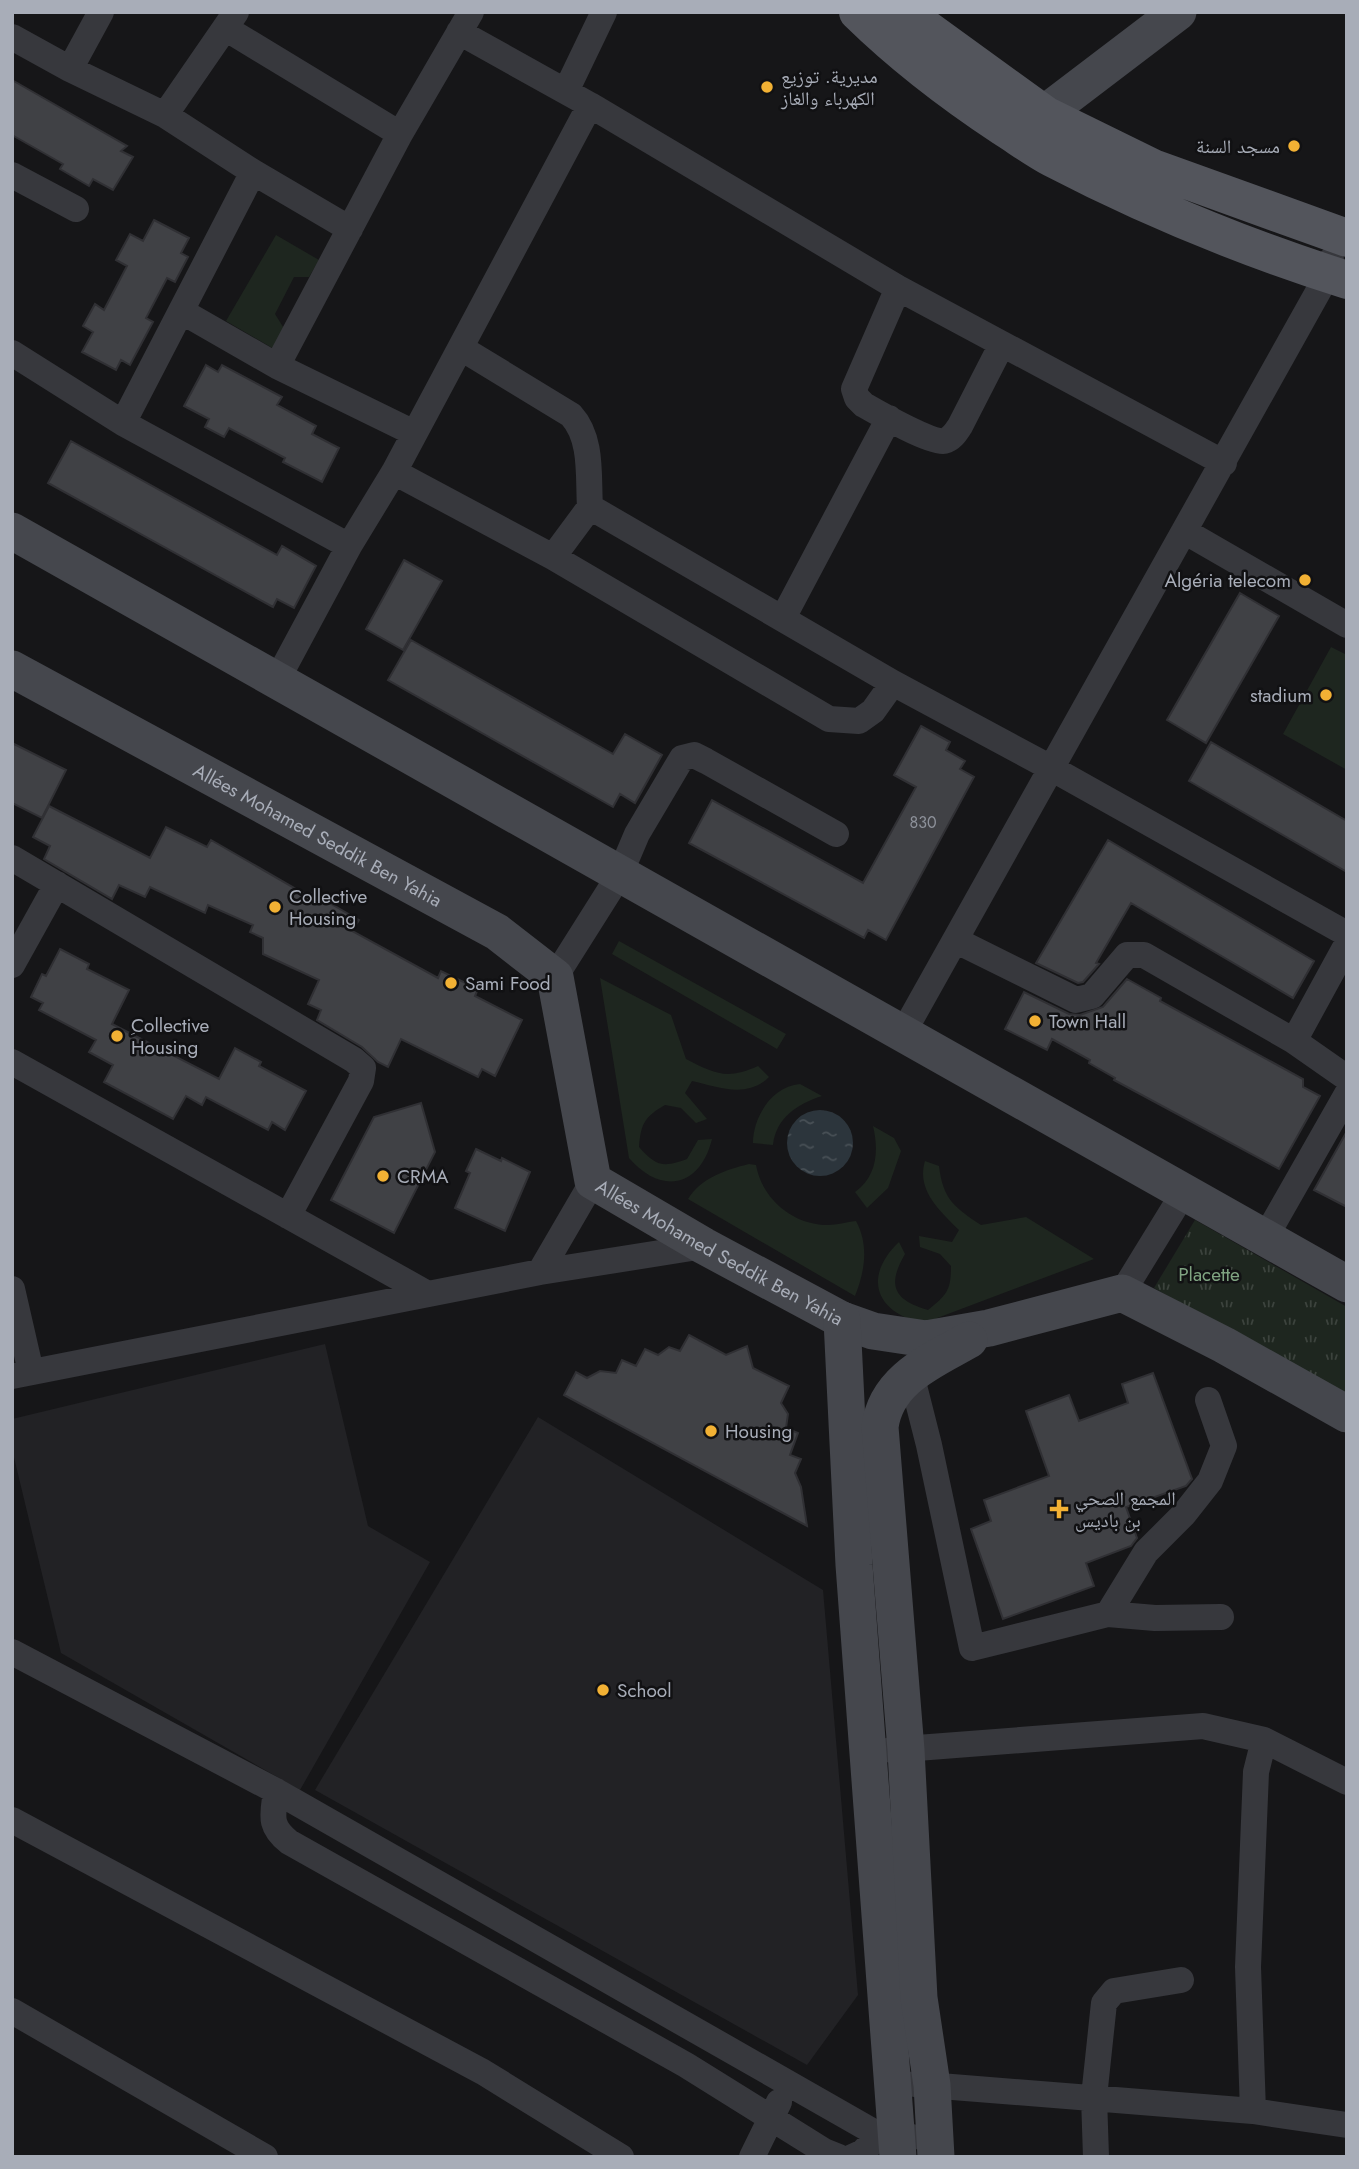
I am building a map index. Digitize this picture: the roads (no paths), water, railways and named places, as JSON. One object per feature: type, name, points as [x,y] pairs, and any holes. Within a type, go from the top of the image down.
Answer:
[{"type":"main road","points":[[858,12],[885,39],[947,91],[1031,125],[1342,237]]},
{"type":"main road","points":[[903,12],[1031,125],[1050,157],[1141,201],[1221,235],[1338,277]]},
{"type":"street","points":[[70,69],[101,12]]},
{"type":"street","points":[[566,92],[604,12]]},
{"type":"street","points":[[1031,125],[1178,12]]},
{"type":"street","points":[[165,115],[230,20],[400,134]]},
{"type":"street","points":[[277,366],[400,134],[465,22],[566,92],[898,288],[1224,463]]},
{"type":"street","points":[[12,37],[70,69],[165,115],[253,172],[350,229]]},
{"type":"street","points":[[277,680],[349,546],[394,472],[590,105]]},
{"type":"street","points":[[123,423],[253,172]]},
{"type":"street","points":[[12,175],[76,209]]},
{"type":"street","points":[[903,1033],[1184,531],[1338,277],[1342,237]]},
{"type":"street","points":[[898,288],[854,389],[857,398],[864,405],[930,439],[944,441],[951,438],[960,426],[1002,344]]},
{"type":"street","points":[[181,312],[277,366],[414,433]]},
{"type":"street","points":[[461,348],[571,415],[584,433],[590,507],[553,557]]},
{"type":"street","points":[[12,353],[123,423],[349,546]]},
{"type":"street","points":[[783,618],[889,418]]},
{"type":"street","points":[[394,472],[553,557],[829,719],[859,721],[873,711],[893,683]]},
{"type":"street","points":[[590,507],[893,683],[1347,934]]},
{"type":"street","points":[[12,531],[1347,1284]]},
{"type":"street","points":[[1184,531],[1347,625]]},
{"type":"street","name":"Allées Mohamed Seddik Ben Yahia","points":[[12,669],[496,932],[555,976],[593,1181],[704,1246],[842,1320],[873,1331],[926,1339],[989,1328],[1122,1293]]},
{"type":"street","points":[[555,976],[620,874],[645,820],[682,758],[694,755],[836,834]]},
{"type":"street","points":[[12,858],[354,1060],[363,1068],[361,1081],[288,1216]]},
{"type":"street","points":[[12,965],[57,884]]},
{"type":"street","points":[[956,940],[1076,1000],[1092,996],[1127,954],[1144,955],[1294,1041],[1347,1078]]},
{"type":"street","points":[[1294,1041],[1347,944]]},
{"type":"street","points":[[12,1062],[428,1294]]},
{"type":"street","points":[[1265,1238],[1347,1094]]},
{"type":"street","points":[[540,1272],[593,1181]]},
{"type":"street","points":[[1184,1192],[1122,1293],[1224,1345],[1347,1414]]},
{"type":"street","points":[[12,1289],[22,1374],[540,1272],[704,1246]]},
{"type":"street","points":[[12,1652],[276,1791],[891,2143],[935,2148],[932,2085],[919,1998],[898,1923],[868,1750],[854,1565],[842,1320]]},
{"type":"street","points":[[891,2143],[906,1750],[880,1427],[882,1412],[889,1397],[911,1374],[989,1328]]},
{"type":"street","points":[[911,1374],[972,1648],[1108,1614],[1155,1618],[1221,1617]]},
{"type":"street","points":[[1108,1614],[1146,1552],[1184,1514],[1210,1481],[1224,1447],[1208,1400]]},
{"type":"street","points":[[868,1750],[906,1750],[1203,1726],[1264,1740],[1347,1782]]},
{"type":"street","points":[[1253,2111],[1248,1967],[1256,1772],[1264,1740]]},
{"type":"street","points":[[276,1791],[272,1822],[279,1834],[289,1842],[686,2065],[824,2151],[839,2157]]},
{"type":"street","points":[[12,1820],[482,2071],[621,2157]]},
{"type":"street","points":[[1096,2157],[1094,2097],[1104,2003],[1114,1991],[1181,1980]]},
{"type":"street","points":[[12,2011],[258,2155]]},
{"type":"street","points":[[893,2082],[1253,2111],[1347,2125]]},
{"type":"street","points":[[752,2157],[789,2085]]},
{"type":"street","points":[[852,2157],[891,2143]]},
{"type":"water","points":[[820,1110],[833,1112],[843,1120],[851,1130],[851,1156],[843,1166],[833,1174],[820,1176],[807,1174],[797,1166],[789,1156],[787,1143],[789,1130],[797,1120],[807,1112]]},
{"type":"place","name":"مديرية. توزيع الكهرباء والغاز","points":[[767,87]]},
{"type":"place","name":"مسجد السنة","points":[[1294,146]]},
{"type":"place","name":"Algéria telecom","points":[[1305,580]]},
{"type":"place","name":"stadium","points":[[1326,695]]},
{"type":"place","name":"Collective Housing","points":[[275,907]]},
{"type":"place","name":"Sami Food","points":[[451,983]]},
{"type":"place","name":"Town Hall","points":[[1035,1021]]},
{"type":"place","name":"ِCollective Housing","points":[[117,1036]]},
{"type":"place","name":"CRMA","points":[[383,1176]]},
{"type":"place","name":"Housing","points":[[711,1431]]},
{"type":"place","name":"المجمع الصحي بن باديس","points":[[1059,1509]]},
{"type":"place","name":"School","points":[[603,1690]]},
{"type":"park label","name":"Placette","points":[[1209,1274]]}]
